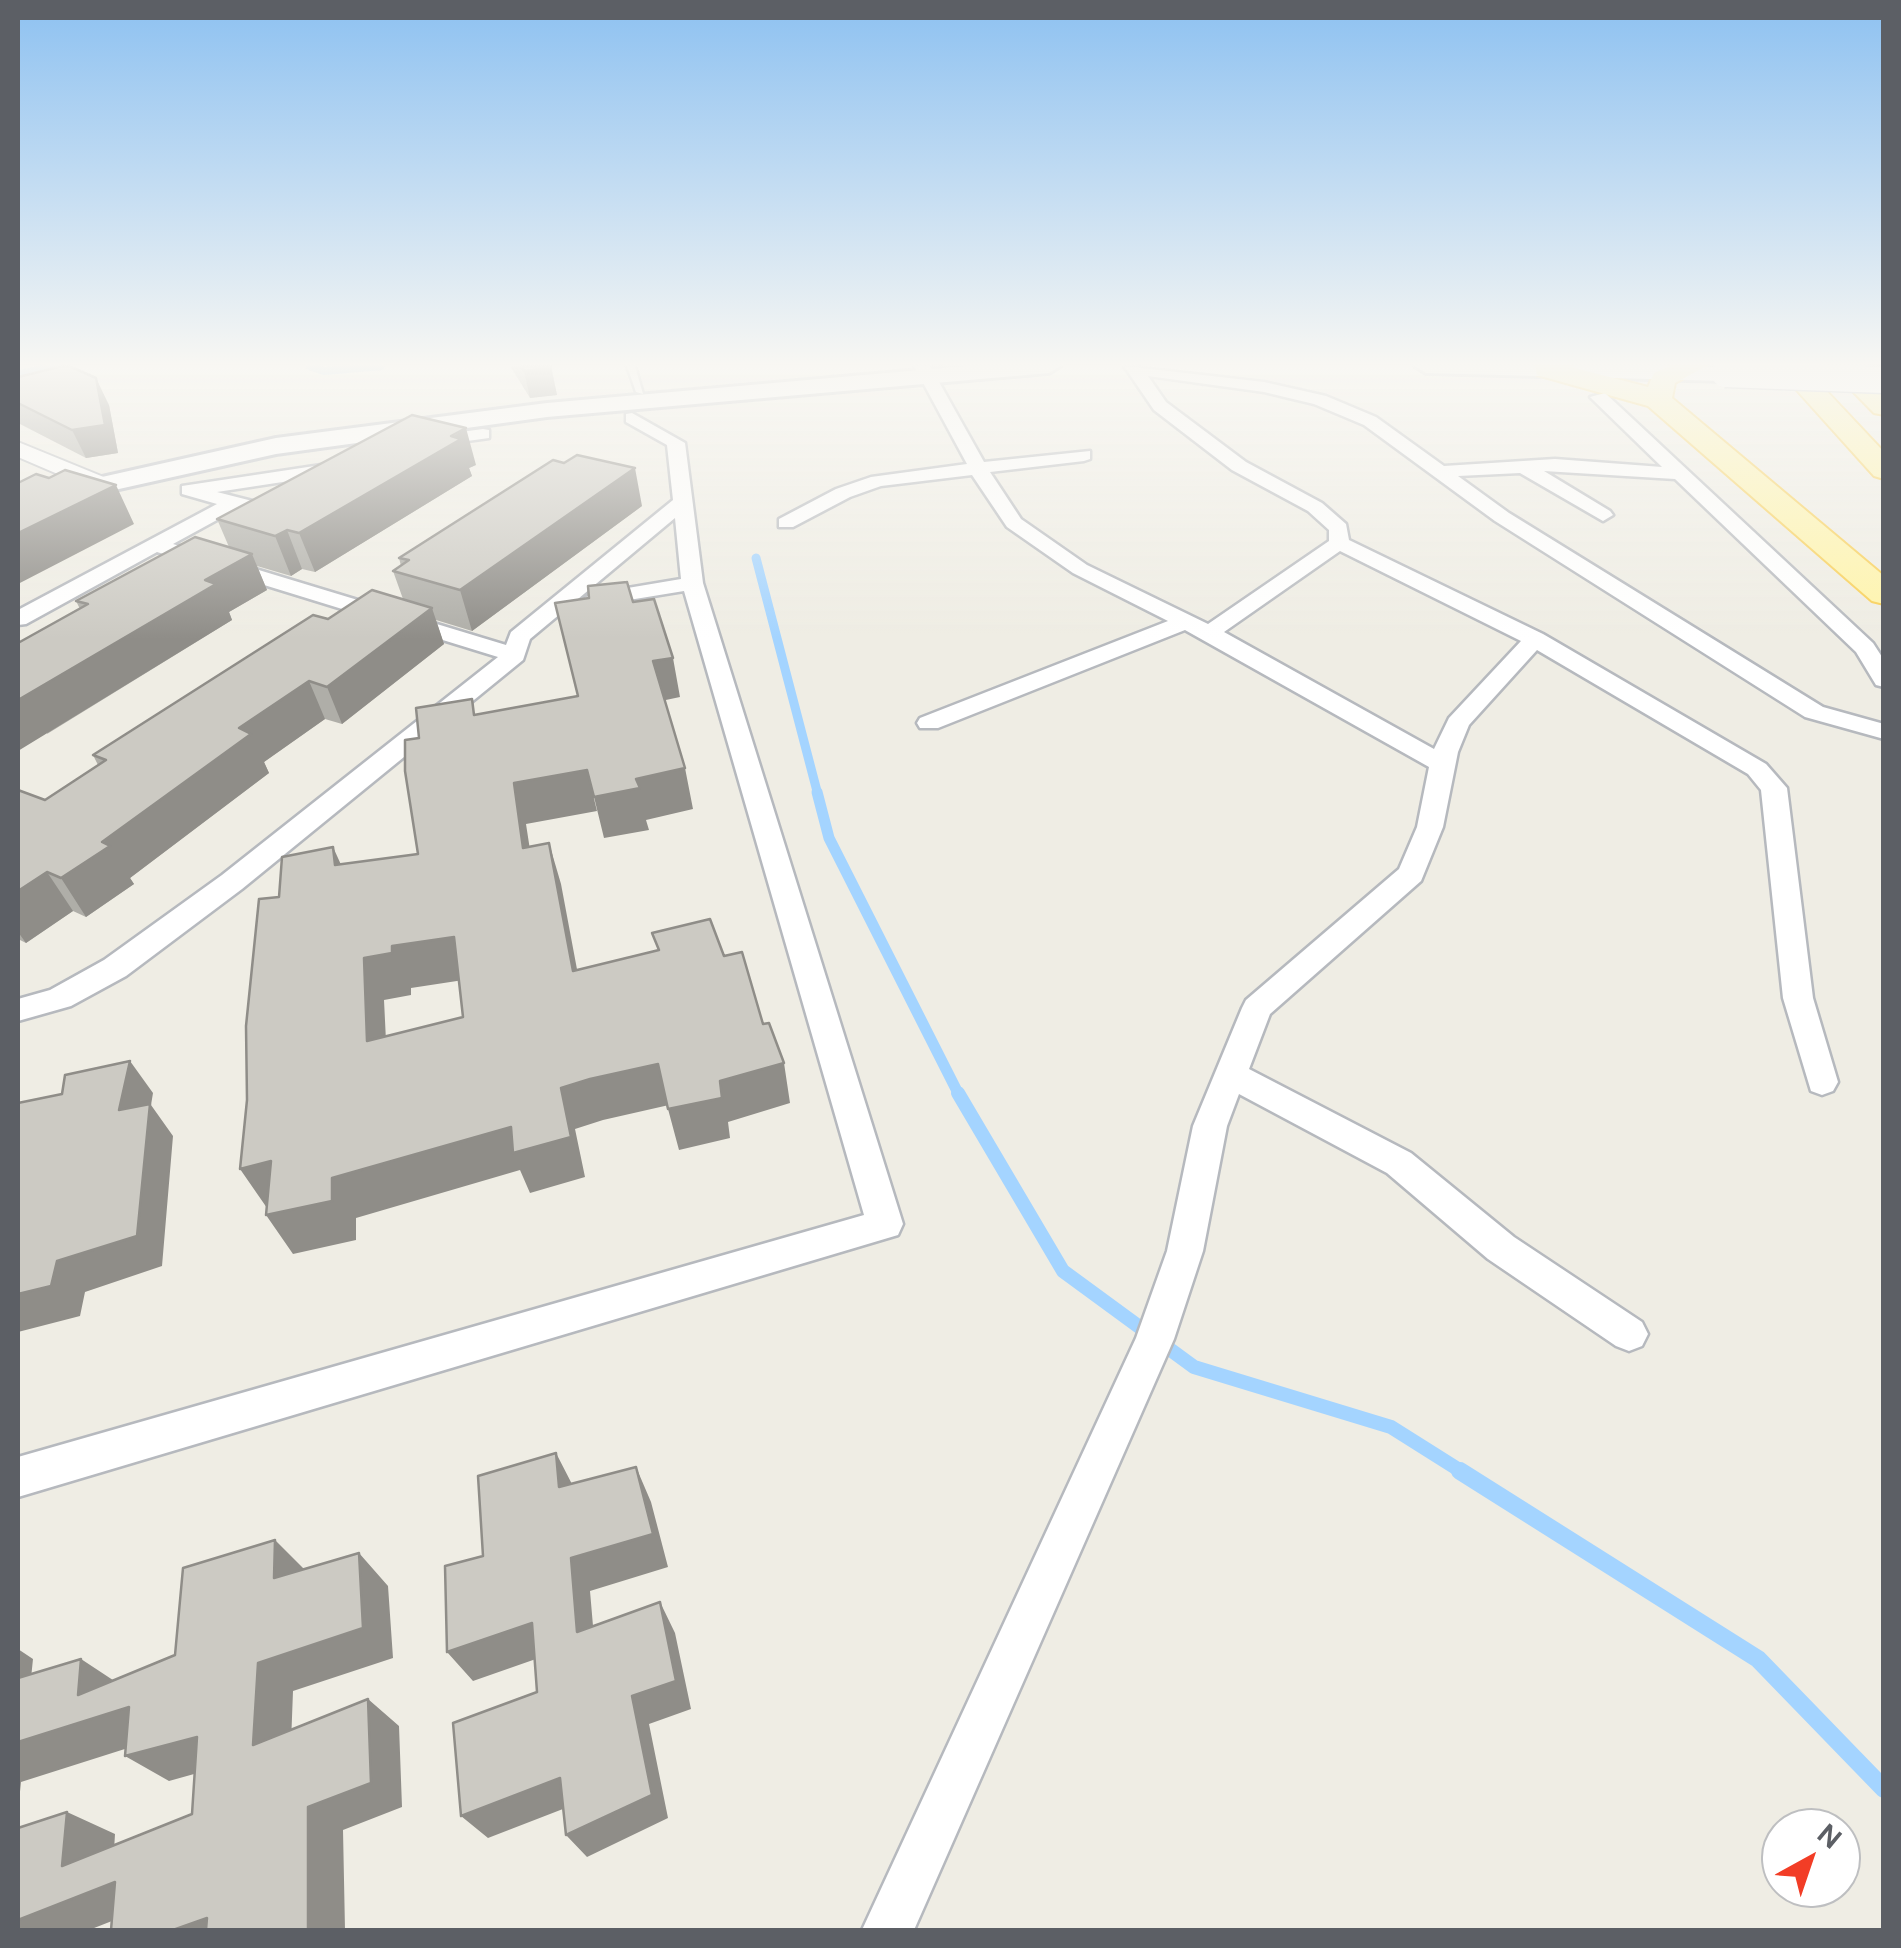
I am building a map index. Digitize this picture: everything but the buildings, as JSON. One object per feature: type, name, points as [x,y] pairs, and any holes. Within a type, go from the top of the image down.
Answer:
[{"type":"main road","points":[[18,512],[93,481],[190,457]]},
{"type":"main road","points":[[18,497],[219,457]]},
{"type":"main road","points":[[1766,457],[1884,594]]},
{"type":"street","points":[[37,457],[93,481]]},
{"type":"street","points":[[18,1476],[885,1224],[692,583],[677,457]]},
{"type":"street","points":[[972,457],[1014,524],[1080,569],[1198,627],[1443,764]]},
{"type":"street","points":[[786,523],[843,493],[878,481],[1068,457]]},
{"type":"street","points":[[1227,457],[1336,522],[1340,543]]},
{"type":"street","points":[[1418,457],[1502,517],[1814,712],[1884,732]]},
{"type":"street","points":[[1664,457],[1865,648],[1884,680]]},
{"type":"street","points":[[18,619],[234,502],[274,513],[365,464],[189,490],[234,502]]},
{"type":"street","points":[[1438,472],[1522,466],[1609,467],[1682,474]]},
{"type":"street","points":[[1522,466],[1604,515]]},
{"type":"street","points":[[18,1010],[60,998],[115,968],[232,882],[516,655],[519,636],[682,502]]},
{"type":"street","points":[[928,723],[1198,627],[1340,543]]},
{"type":"street","points":[[1340,543],[1535,639],[1758,770],[1774,788],[1798,998],[1822,1082]]},
{"type":"street","points":[[155,545],[516,655]]},
{"type":"street","points":[[555,607],[692,583]]},
{"type":"street","points":[[888,1930],[1155,1339],[1185,1251],[1210,1126],[1257,1008],[1411,874],[1430,827],[1443,764],[1458,724],[1535,639]]},
{"type":"street","points":[[1231,1074],[1399,1162],[1501,1248],[1628,1334]]},
{"type":"waterway","points":[[756,558],[818,795]]},
{"type":"waterway","points":[[817,792],[829,838],[959,1095]]},
{"type":"waterway","points":[[958,1093],[1063,1271],[1194,1367],[1391,1427],[1464,1473]]},
{"type":"waterway","points":[[1460,1471],[1758,1659],[1884,1789]]}]
